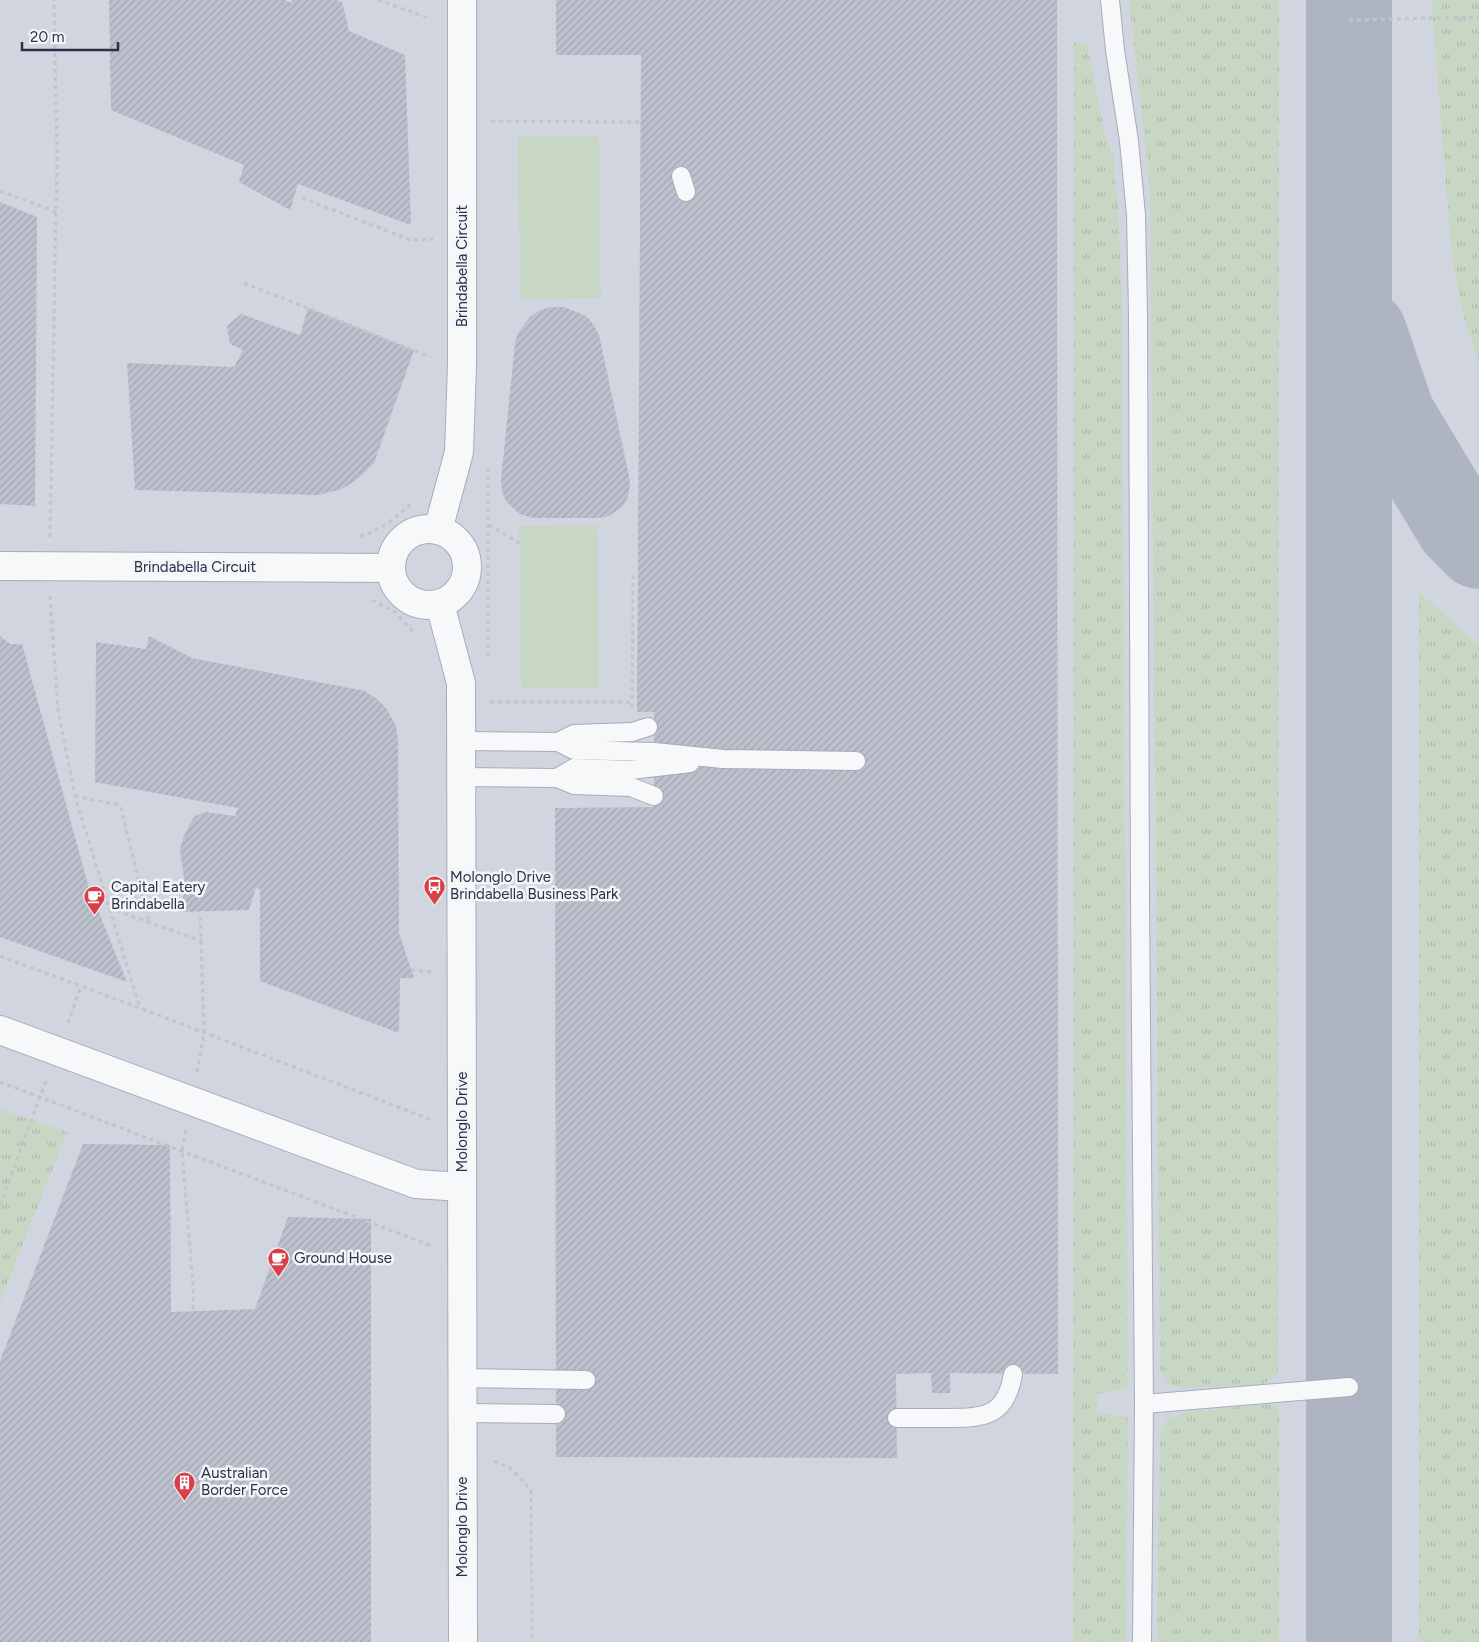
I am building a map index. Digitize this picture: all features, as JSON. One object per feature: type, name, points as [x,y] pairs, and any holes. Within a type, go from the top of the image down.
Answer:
[{"type":"street","name":"Brindabella Circuit","points":[[438,530],[459,452],[462,365],[462,0]]},
{"type":"street","points":[[423,529],[438,530],[452,535],[462,546],[468,559],[468,574],[463,588],[453,598],[440,604],[429,606],[408,600],[400,593],[394,584],[391,568],[391,558],[398,544],[409,534],[423,529]]},
{"type":"street","name":"Brindabella Circuit","points":[[0,566],[391,568]]},
{"type":"street","name":"Molonglo Drive","points":[[440,604],[461,683],[463,1642]]},
{"type":"street","points":[[0,1030],[416,1184],[462,1187]]},
{"type":"lane","points":[[1110,0],[1115,50],[1129,141],[1137,234],[1144,1404],[1142,1642]]},
{"type":"lane","points":[[558,742],[574,734],[640,729]]},
{"type":"lane","points":[[461,741],[558,742],[574,750],[654,752],[723,759],[856,761]]},
{"type":"lane","points":[[558,778],[574,768],[631,770],[723,759]]},
{"type":"lane","points":[[461,777],[558,778],[574,785],[631,787],[654,796]]},
{"type":"lane","points":[[896,1418],[964,1418],[985,1416],[997,1409],[1006,1398],[1013,1374]]},
{"type":"lane","points":[[462,1378],[586,1380]]},
{"type":"lane","points":[[1144,1404],[1349,1387]]},
{"type":"lane","points":[[462,1413],[556,1414]]},
{"type":"path","points":[[54,0],[57,158],[50,567],[58,710],[75,796],[140,1008]]},
{"type":"path","points":[[378,0],[432,19]]},
{"type":"path","points":[[1349,20],[1479,18]]},
{"type":"path","points":[[488,121],[641,122]]},
{"type":"path","points":[[0,191],[56,212]]},
{"type":"path","points":[[302,198],[411,240],[442,239]]},
{"type":"path","points":[[244,283],[432,357]]},
{"type":"path","points":[[352,538],[366,534],[392,520],[413,503],[417,495]]},
{"type":"path","points":[[488,525],[519,543]]},
{"type":"path","points":[[633,574],[632,702],[640,729]]},
{"type":"path","points":[[366,597],[395,612],[417,636]]},
{"type":"path","points":[[488,702],[632,702]]},
{"type":"path","points":[[75,796],[120,805],[149,922]]},
{"type":"path","points":[[108,908],[202,941]]},
{"type":"path","points":[[200,912],[204,1032]]},
{"type":"path","points":[[0,956],[436,1121]]},
{"type":"path","points":[[411,970],[436,972]]},
{"type":"path","points":[[0,1203],[82,986]]},
{"type":"path","points":[[0,1082],[437,1248]]},
{"type":"path","points":[[182,1151],[194,1284],[194,1311]]},
{"type":"path","points":[[487,1458],[512,1469],[531,1490],[532,1642]]},
{"type":"shaded area","points":[[0,0],[1479,0],[1479,1642],[0,1642]]},
{"type":"green space","points":[[1129,0],[1279,0],[1278,1374],[1262,1385],[1180,1388],[1167,1383],[1160,1369],[1150,187]]},
{"type":"green space","points":[[1431,0],[1479,0],[1479,361],[1464,318],[1452,258]]},
{"type":"green space","points":[[1074,41],[1087,44],[1104,130],[1114,161],[1122,299],[1128,1388],[1097,1394],[1097,1413],[1128,1417],[1126,1642],[1073,1642]]},
{"type":"green space","points":[[599,135],[601,298],[520,299],[518,137]]},
{"type":"green space","points":[[597,525],[599,688],[521,689],[519,526]]},
{"type":"green space","points":[[1419,592],[1479,646],[1479,1642],[1419,1642]]},
{"type":"green space","points":[[0,1109],[67,1132],[0,1303]]},
{"type":"green space","points":[[1268,1404],[1279,1408],[1279,1642],[1157,1642],[1160,1435],[1167,1419],[1191,1412]]},
{"type":"building","points":[[109,0],[284,0],[292,3],[292,0],[336,0],[342,2],[349,31],[405,55],[411,225],[298,184],[290,210],[239,182],[244,165],[111,110]]},
{"type":"building","points":[[556,0],[1057,0],[1058,1374],[950,1373],[950,1393],[932,1393],[931,1373],[896,1374],[897,1458],[556,1457],[555,808],[654,807],[654,712],[637,712],[641,55],[556,55]]},
{"type":"building","points":[[0,202],[37,217],[35,506],[0,504]]},
{"type":"building","points":[[551,307],[564,307],[586,316],[599,335],[630,486],[628,497],[623,506],[609,516],[599,518],[533,518],[520,514],[513,508],[506,501],[502,491],[501,480],[515,343],[518,333],[530,317],[540,310]]},
{"type":"building","points":[[308,308],[414,350],[374,463],[359,478],[342,489],[318,495],[135,490],[127,363],[234,367],[243,350],[230,344],[227,326],[241,314],[300,335]]},
{"type":"building","points":[[0,636],[10,644],[22,644],[89,888],[127,982],[0,937]]},
{"type":"building","points":[[149,636],[192,658],[365,691],[386,708],[396,726],[398,740],[399,933],[414,978],[400,978],[399,1033],[260,981],[260,889],[256,888],[249,910],[179,912],[185,885],[180,850],[183,838],[190,824],[195,816],[206,812],[235,816],[238,808],[95,782],[96,642],[146,649]]},
{"type":"building","name":"Australian Border Force","points":[[83,1144],[170,1145],[171,1312],[255,1309],[288,1217],[371,1219],[371,1642],[0,1642],[0,1361]]},
{"type":"taxiway","points":[[1349,0],[1349,1642]]},
{"type":"taxiway","points":[[1364,333],[1392,415],[1458,525],[1479,546]]},
{"type":"place","name":"Molonglo Drive Brindabella Business Park","points":[[434,905]]},
{"type":"place","name":"Capital Eatery Brindabella","points":[[95,915]]},
{"type":"place","name":"Ground House","points":[[278,1277]]},
{"type":"place","name":"Australian Border Force","points":[[185,1501]]}]
